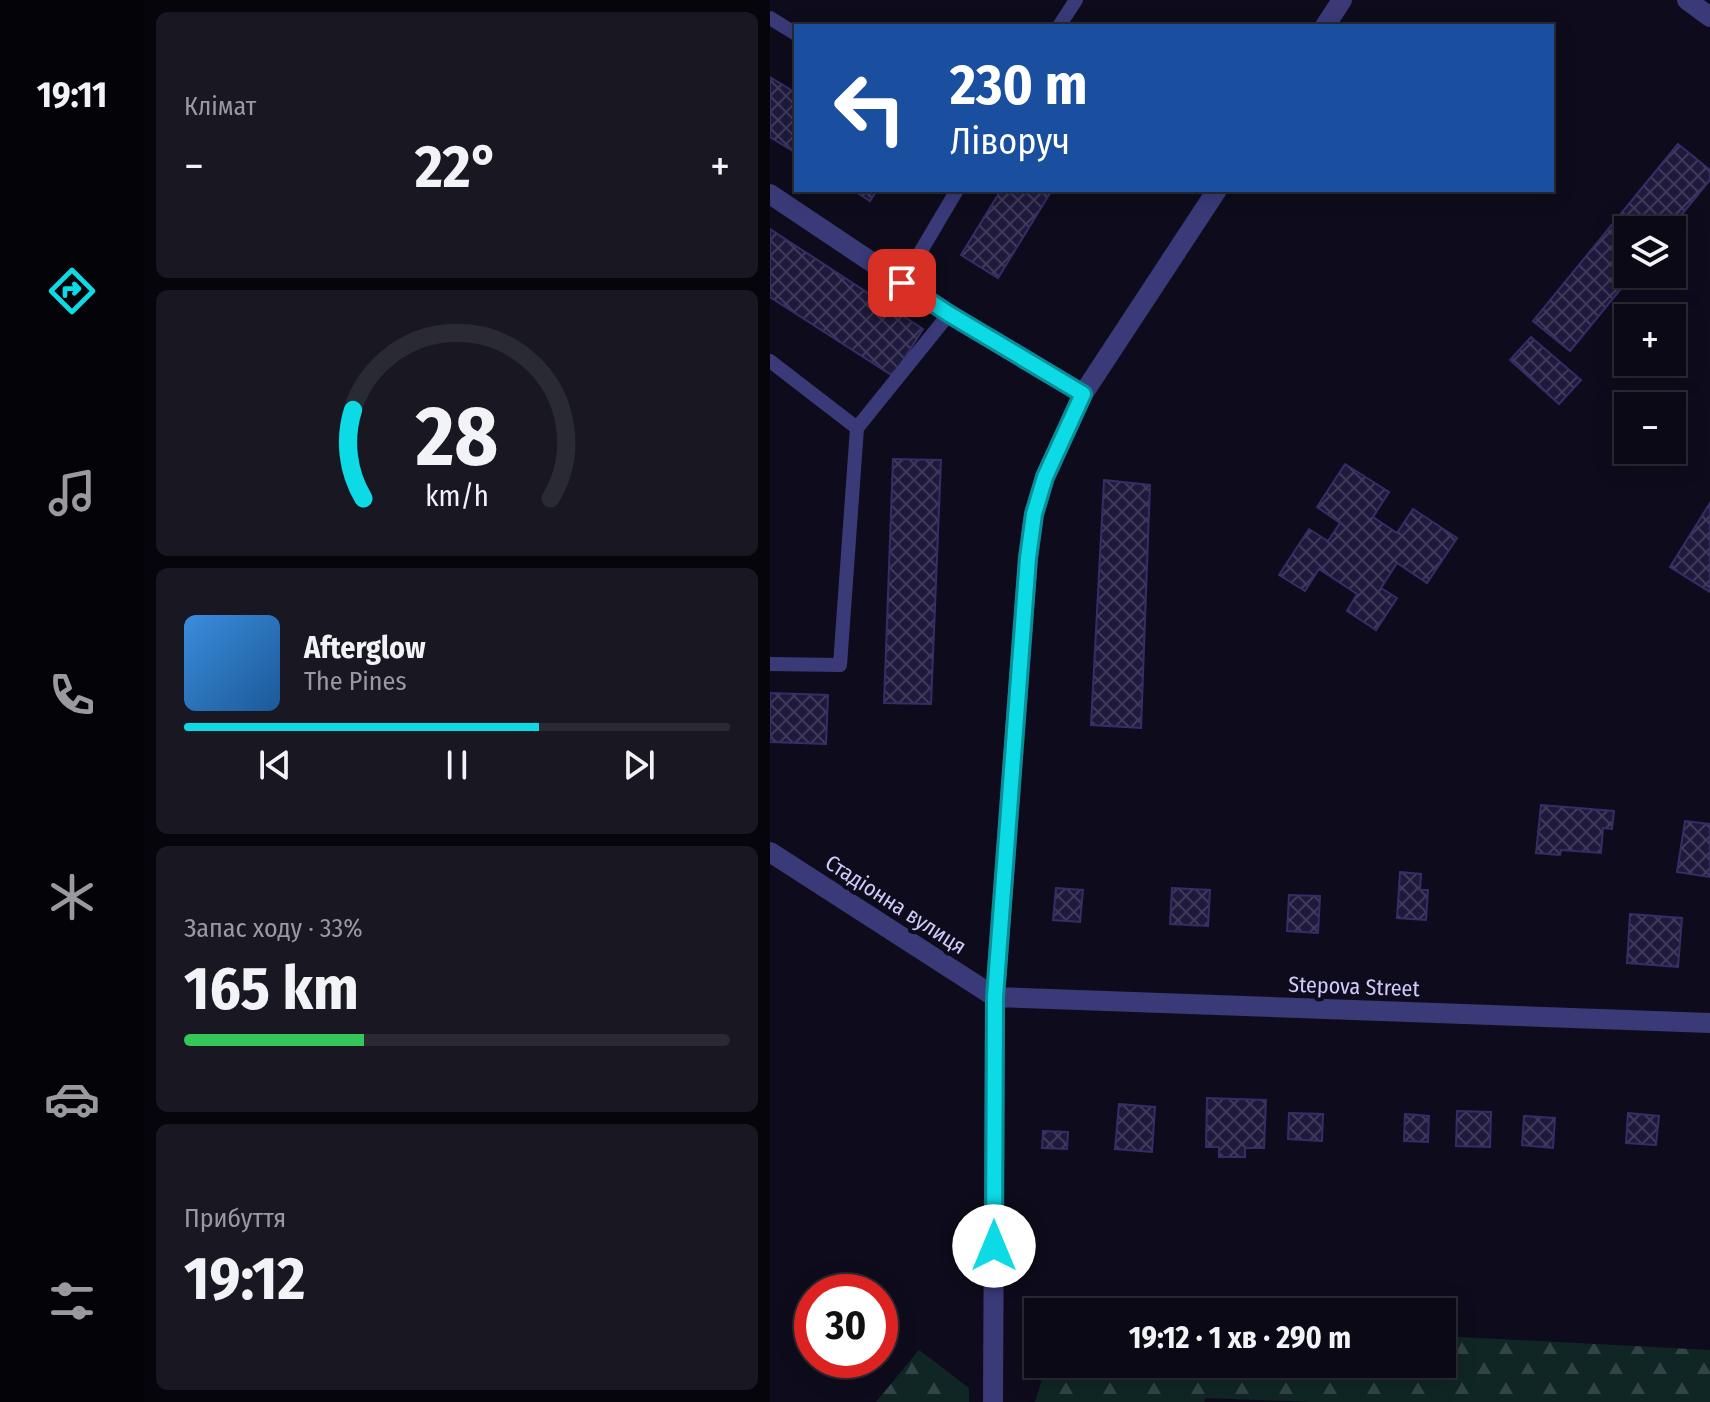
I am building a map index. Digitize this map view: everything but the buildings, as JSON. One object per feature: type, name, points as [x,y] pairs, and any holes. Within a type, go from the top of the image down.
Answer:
[{"type":"street","points":[[1326,24],[1342,0]]},
{"type":"street","points":[[1687,0],[1710,17]]},
{"type":"street","points":[[993,1402],[995,997],[1028,558],[1034,514],[1045,477],[1083,394],[1216,192]]},
{"type":"street","points":[[770,194],[949,314],[1083,394]]},
{"type":"street","name":"Стадіонна вулиця","points":[[770,852],[995,997]]},
{"type":"street","name":"Stepova Street","points":[[995,997],[1710,1023]]},
{"type":"lane","points":[[1060,24],[1076,0]]},
{"type":"lane","points":[[770,18],[794,33]]},
{"type":"lane","points":[[902,283],[956,192]]},
{"type":"lane","points":[[770,664],[840,665],[857,428],[949,314]]},
{"type":"lane","points":[[770,361],[857,428]]},
{"type":"green space","points":[[1456,1337],[1710,1350],[1710,1402],[1314,1402],[1206,1398],[1204,1402],[1035,1402],[1043,1378],[1456,1378]]},
{"type":"green space","points":[[919,1350],[969,1388],[969,1402],[876,1402]]},
{"type":"route","points":[[902,283],[1083,394],[1045,477],[1034,514],[1028,558],[995,997],[994,1246]]}]
